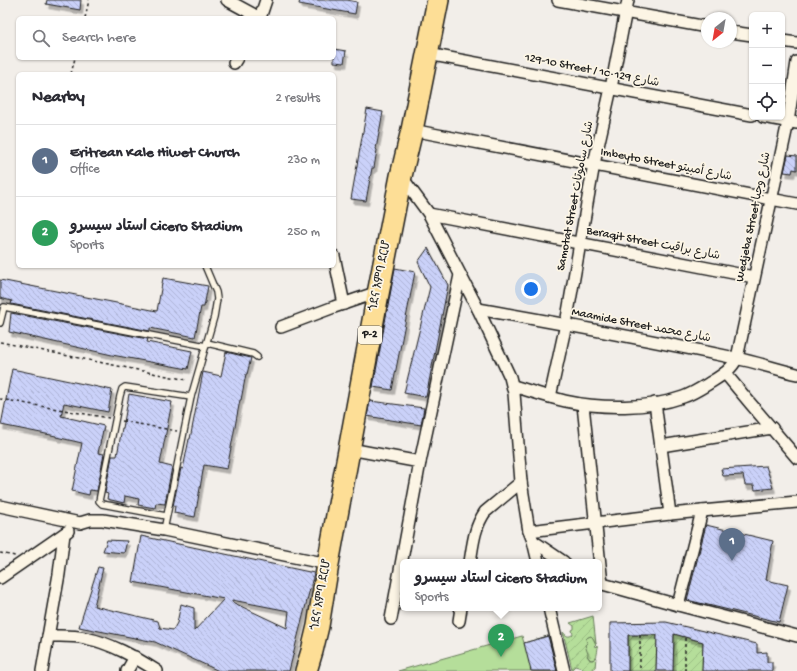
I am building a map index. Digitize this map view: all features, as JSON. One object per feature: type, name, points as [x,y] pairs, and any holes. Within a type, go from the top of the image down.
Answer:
[{"type":"highway","name":"ጎደና እምባ ደርሆ","points":[[306,671],[318,626],[378,292],[438,0]]},
{"type":"street","points":[[227,0],[256,16]]},
{"type":"street","points":[[261,16],[266,0]]},
{"type":"street","points":[[558,0],[701,26]]},
{"type":"street","name":"Samotat Street شارع ساموتات","points":[[550,397],[566,324],[594,164],[628,0]]},
{"type":"street","points":[[737,33],[749,35]]},
{"type":"street","points":[[785,41],[797,43]]},
{"type":"street","name":"129-10 Street / شارع 129-10","points":[[428,54],[749,114]]},
{"type":"street","name":"Wedjeba Street شارع وجبا","points":[[513,386],[564,401],[583,404],[612,406],[655,403],[674,400],[695,392],[725,373],[734,364],[737,358],[771,199],[792,122],[797,62]]},
{"type":"street","points":[[780,120],[792,122]]},
{"type":"street","name":"Imbeyto Street شارع أمبيتو","points":[[412,130],[797,204]]},
{"type":"street","points":[[401,176],[429,214],[478,309],[510,376],[513,386],[521,482],[531,536],[537,559]]},
{"type":"street","name":"Beraqit Street شارع براقيت","points":[[429,214],[754,277]]},
{"type":"street","points":[[336,266],[344,304]]},
{"type":"street","points":[[402,559],[420,462],[460,275]]},
{"type":"street","points":[[282,327],[378,292]]},
{"type":"street","name":"Maamide Street شارع محمد","points":[[478,309],[566,324],[737,358],[797,374]]},
{"type":"street","points":[[725,373],[796,456]]},
{"type":"street","points":[[655,403],[670,514]]},
{"type":"street","points":[[583,404],[596,523],[598,559]]},
{"type":"street","points":[[661,446],[772,428]]},
{"type":"street","points":[[350,449],[420,462]]},
{"type":"street","points":[[471,559],[476,529],[485,512],[521,482]]},
{"type":"street","points":[[531,536],[596,523],[670,514],[797,502]]},
{"type":"street","points":[[0,506],[80,523]]},
{"type":"street","points":[[678,605],[702,511]]},
{"type":"street","points":[[0,578],[80,523],[90,520],[103,520],[164,530],[328,564]]},
{"type":"street","points":[[42,671],[59,574],[64,534]]},
{"type":"street","points":[[531,536],[560,559]]},
{"type":"street","points":[[391,619],[400,570]]},
{"type":"street","points":[[602,585],[797,636]]},
{"type":"street","points":[[459,621],[461,611]]},
{"type":"street","points":[[550,611],[564,671]]},
{"type":"street","points":[[48,636],[84,638],[106,644],[135,657],[157,671]]},
{"type":"street","points":[[127,671],[135,657]]},
{"type":"lane","points":[[164,530],[191,396],[214,317],[217,299],[216,292],[206,268]]},
{"type":"lane","points":[[0,323],[4,307],[206,344],[253,354],[257,357]]},
{"type":"lane","points":[[166,516],[102,504],[99,501],[115,420],[121,392],[125,387],[191,396]]},
{"type":"path","points":[[85,16],[89,0]]},
{"type":"path","points":[[72,72],[74,60]]},
{"type":"path","points":[[0,342],[195,381]]},
{"type":"path","points":[[0,399],[183,432]]},
{"type":"path","points":[[640,635],[640,671]]},
{"type":"path","points":[[685,638],[685,671]]},
{"type":"green space","points":[[593,616],[596,644],[591,636],[586,639],[587,643],[585,645],[588,654],[587,656],[590,660],[593,660],[596,657],[595,668],[591,671],[583,670],[582,668],[575,666],[572,669],[563,632],[568,636],[572,635],[574,626],[570,623]]},
{"type":"green space","points":[[674,634],[703,642],[702,671],[673,671]]},
{"type":"green space","points":[[628,635],[657,635],[656,671],[628,671]]},
{"type":"green space","points":[[522,636],[524,643],[548,636],[558,671],[398,671]]},
{"type":"green space","points":[[591,636],[596,644],[594,646],[598,647],[596,657],[591,660],[587,656],[585,645],[586,639]]},
{"type":"building","points":[[47,0],[81,0],[80,10],[46,4]]},
{"type":"building","points":[[300,0],[347,0],[357,2],[355,14],[299,4]]},
{"type":"building","points":[[336,49],[346,51],[344,63],[334,62],[334,60],[336,60]]},
{"type":"building","points":[[367,109],[383,112],[374,168],[372,168],[366,201],[351,199]]},
{"type":"building","points":[[788,155],[797,156],[797,170],[793,169],[792,173],[784,172]]},
{"type":"building","points":[[428,248],[448,285],[426,397],[404,393],[430,287],[418,262]]},
{"type":"building","points":[[395,268],[415,272],[392,390],[373,387]]},
{"type":"building","points":[[163,278],[208,286],[204,307],[201,307],[195,337],[150,328],[150,331],[11,304],[12,301],[0,298],[0,280],[157,311]]},
{"type":"building","points":[[11,313],[148,339],[147,342],[192,351],[188,369],[112,355],[9,332]]},
{"type":"building","points":[[226,352],[251,358],[240,400],[227,469],[204,465],[195,517],[174,513],[175,506],[173,506],[181,468],[183,469],[190,439],[203,372],[221,376]]},
{"type":"building","points":[[12,369],[112,390],[108,412],[64,403],[61,416],[104,426],[98,453],[104,454],[97,491],[90,490],[89,495],[72,491],[82,443],[1,425]]},
{"type":"building","points":[[129,394],[172,402],[160,464],[172,467],[165,504],[156,503],[155,508],[138,505],[139,499],[125,496],[124,503],[107,499],[108,494],[105,493],[112,456],[117,456]]},
{"type":"building","points":[[370,401],[424,408],[421,425],[367,416]]},
{"type":"building","points":[[766,466],[773,488],[755,490],[754,485],[745,485],[743,475],[723,476],[721,469]]},
{"type":"building","points":[[706,525],[773,541],[766,580],[788,585],[779,622],[687,600]]},
{"type":"building","points":[[141,536],[314,573],[289,671],[219,671],[155,642],[79,627],[98,567],[103,568],[94,606],[158,621],[160,628],[173,630],[177,623],[181,604],[194,608],[194,631],[224,599],[133,582]],"holes":[[[232,600],[289,611],[287,628],[232,602]]]},
{"type":"building","points":[[107,540],[127,541],[124,553],[103,551]]},
{"type":"building","points":[[666,622],[757,644],[757,653],[767,652],[767,662],[772,662],[772,671],[702,671],[703,642],[674,634],[673,671],[656,671],[657,635],[628,635],[628,671],[610,671],[610,623]]},
{"type":"building","points":[[548,636],[557,671],[531,671],[524,643]]},
{"type":"place","name":"Eritrean Kale Hiwet Church","points":[[732,561]]},
{"type":"place","name":"استاد سيسرو Cicero Stadium","points":[[501,657]]}]
